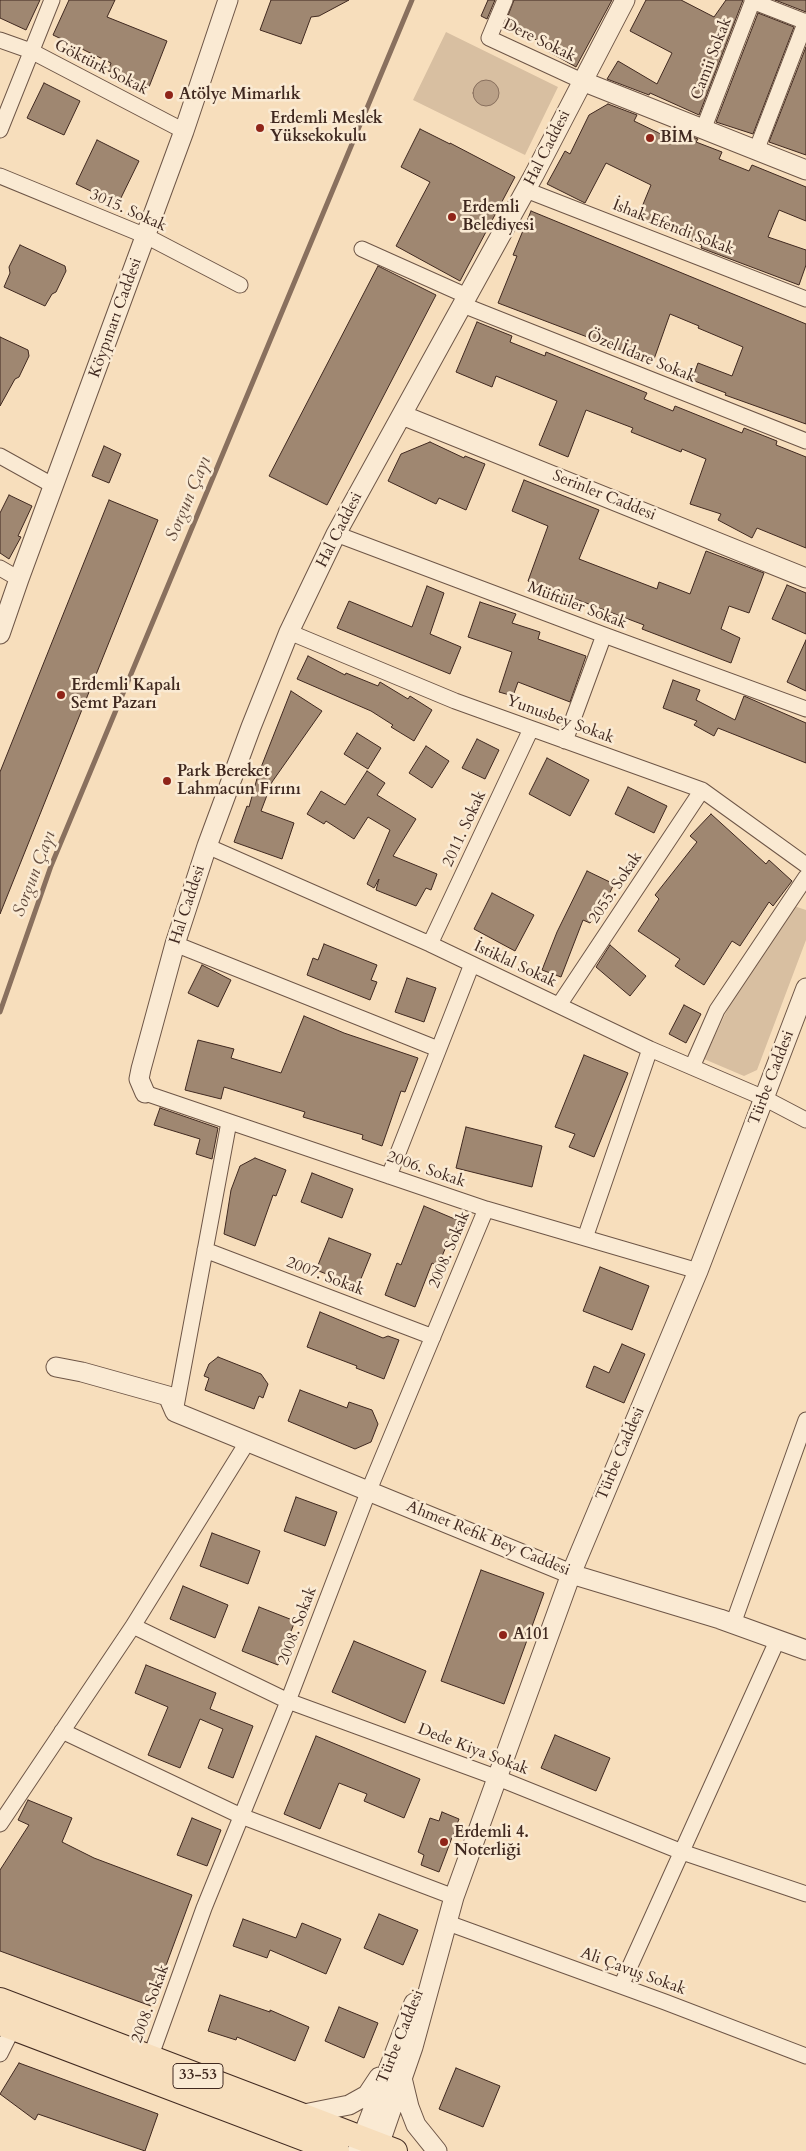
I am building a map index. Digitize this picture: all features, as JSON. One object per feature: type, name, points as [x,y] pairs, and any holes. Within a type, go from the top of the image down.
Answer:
[{"type":"main road","name":"33-53","points":[[0,2000],[299,2115],[374,2147]]},
{"type":"main road","name":"33-53","points":[[6,2026],[337,2151]]},
{"type":"street","points":[[0,130],[52,0]]},
{"type":"street","name":"Köypınarı Caddesi","points":[[0,634],[184,131],[228,0]]},
{"type":"street","name":"Dere Sokak","points":[[505,0],[489,38],[582,82]]},
{"type":"street","name":"Hal Caddesi","points":[[145,1093],[139,1080],[141,1069],[175,944],[207,846],[289,632],[336,534],[526,190],[625,0]]},
{"type":"street","points":[[752,1],[806,22],[756,151]]},
{"type":"street","name":"Camii Sokak","points":[[703,130],[752,1]]},
{"type":"street","name":"Göktürk Sokak","points":[[0,40],[31,51],[184,131]]},
{"type":"street","points":[[582,82],[806,170]]},
{"type":"street","name":"3015. Sokak","points":[[0,176],[146,236],[240,284]]},
{"type":"street","name":"İshak Efendi Sokak","points":[[526,190],[806,299]]},
{"type":"street","name":"Özel İdare Sokak","points":[[362,249],[465,301],[806,441]]},
{"type":"street","name":"Serinler Caddesi","points":[[402,414],[806,578]]},
{"type":"street","points":[[0,456],[54,486]]},
{"type":"street","name":"Müftüler Sokak","points":[[336,534],[806,709]]},
{"type":"street","points":[[0,568],[19,579]]},
{"type":"street","name":"Yunusbey Sokak","points":[[289,632],[394,677],[531,729],[702,790],[806,865]]},
{"type":"street","points":[[564,741],[604,635]]},
{"type":"street","name":"2011. Sokak","points":[[430,944],[531,729]]},
{"type":"street","name":"2055. Sokak","points":[[559,1005],[702,790]]},
{"type":"street","name":"İstiklal Sokak","points":[[207,846],[430,944],[650,1048],[764,1098],[806,1120]]},
{"type":"street","points":[[692,1067],[717,1010],[806,877]]},
{"type":"street","points":[[175,944],[438,1049]]},
{"type":"street","points":[[389,1176],[472,964]]},
{"type":"street","name":"Türbe Caddesi","points":[[374,2147],[402,2078],[412,2047],[454,1897],[571,1574],[698,1272],[806,988]]},
{"type":"street","points":[[585,1238],[650,1048]]},
{"type":"street","name":"2006. Sokak","points":[[145,1093],[486,1209],[698,1272]]},
{"type":"street","points":[[175,1412],[229,1122]]},
{"type":"street","name":"2008. Sokak","points":[[150,2058],[204,1908],[288,1701],[368,1490],[486,1209]]},
{"type":"street","name":"2007. Sokak","points":[[206,1250],[433,1337]]},
{"type":"street","points":[[56,1367],[82,1372],[168,1396],[175,1412]]},
{"type":"street","name":"Ahmet Refik Bey Caddesi","points":[[175,1412],[571,1574],[733,1624],[806,1650]]},
{"type":"street","points":[[733,1624],[806,1420]]},
{"type":"street","points":[[0,1824],[133,1626],[248,1442]]},
{"type":"street","name":"Dede Kiya Sokak","points":[[133,1626],[288,1701],[498,1778],[682,1852],[806,1894]]},
{"type":"street","points":[[621,1986],[777,1641]]},
{"type":"street","points":[[62,1732],[241,1816],[454,1897]]},
{"type":"street","name":"Türbe Caddesi","points":[[374,2147],[393,2058],[448,1923]]},
{"type":"street","name":"Ali Çavuş Sokak","points":[[448,1923],[806,2056]]},
{"type":"street","points":[[0,2054],[6,2026]]},
{"type":"street","points":[[299,2115],[349,2105],[367,2095],[393,2058]]},
{"type":"street","points":[[402,2078],[408,2107],[416,2125],[437,2151]]},
{"type":"shaded area","points":[[446,32],[558,87],[525,155],[413,100]]},
{"type":"shaded area","points":[[486,80],[495,84],[499,93],[495,102],[486,106],[477,102],[473,93],[477,84]]},
{"type":"shaded area","points":[[794,906],[806,910],[806,940],[757,1070],[744,1076],[704,1059],[729,1006]]},
{"type":"building","points":[[0,0],[40,0],[26,30],[0,18]]},
{"type":"building","points":[[69,0],[115,0],[107,17],[167,41],[149,87],[108,71],[111,63],[53,35]]},
{"type":"building","points":[[271,0],[349,0],[319,16],[311,17],[301,44],[260,30]]},
{"type":"building","points":[[488,0],[495,0],[487,19],[481,16]]},
{"type":"building","points":[[514,0],[612,0],[576,67],[544,49],[546,44],[504,26]]},
{"type":"building","points":[[646,0],[681,0],[714,17],[726,0],[743,0],[699,115],[650,93],[649,95],[607,79],[618,61],[657,84],[672,53],[630,31]]},
{"type":"building","points":[[775,0],[806,0],[806,12]]},
{"type":"building","points":[[758,13],[794,27],[753,134],[716,122]]},
{"type":"building","points":[[806,47],[806,155],[769,142]]},
{"type":"building","points":[[44,83],[80,101],[64,135],[27,118]]},
{"type":"building","points":[[608,104],[637,115],[634,121],[663,135],[665,130],[678,135],[679,132],[698,139],[696,142],[722,152],[719,159],[749,171],[752,165],[806,187],[806,221],[779,210],[768,237],[806,250],[806,265],[799,285],[701,248],[702,245],[637,219],[651,185],[606,163],[585,203],[547,184],[565,151],[570,154],[589,115]]},
{"type":"building","name":"Erdemli Belediyesi","points":[[420,129],[515,177],[460,281],[396,246],[430,182],[401,167]]},
{"type":"building","points":[[97,140],[139,161],[118,204],[76,184]]},
{"type":"building","points":[[531,211],[806,324],[806,424],[725,395],[726,393],[692,380],[698,363],[732,376],[743,347],[670,314],[653,362],[498,303],[517,256],[513,255]]},
{"type":"building","points":[[20,245],[65,266],[66,271],[56,292],[52,294],[45,306],[4,287],[10,273],[9,267]]},
{"type":"building","points":[[378,266],[436,295],[327,505],[269,476]]},
{"type":"building","points":[[477,322],[512,336],[510,342],[545,356],[546,352],[647,393],[644,399],[673,411],[675,406],[742,433],[744,428],[777,441],[776,445],[806,457],[806,548],[757,528],[752,538],[718,520],[721,514],[690,504],[706,459],[682,449],[681,452],[631,432],[633,428],[586,410],[568,457],[539,445],[557,401],[496,376],[492,387],[456,372]]},
{"type":"building","points":[[0,337],[28,350],[29,356],[19,377],[15,379],[0,406]]},
{"type":"building","points":[[430,442],[464,458],[465,456],[485,464],[466,510],[439,498],[436,504],[388,481],[401,454]]},
{"type":"building","points":[[104,446],[121,454],[109,483],[92,476]]},
{"type":"building","points":[[524,480],[599,510],[579,559],[657,589],[659,582],[690,594],[706,551],[764,573],[749,613],[729,606],[721,629],[740,638],[731,663],[642,629],[644,625],[528,581],[548,526],[512,511]]},
{"type":"building","points":[[9,495],[32,506],[18,536],[21,537],[9,559],[0,553],[0,513]]},
{"type":"building","points":[[109,500],[158,520],[0,914],[0,772]]},
{"type":"building","points":[[787,585],[806,593],[806,634],[772,619]]},
{"type":"building","points":[[427,586],[444,593],[430,634],[461,647],[450,674],[337,628],[349,601],[412,627]]},
{"type":"building","points":[[480,602],[516,614],[512,623],[540,632],[538,639],[586,656],[570,702],[518,682],[513,696],[499,692],[512,652],[468,637]]},
{"type":"building","points":[[806,640],[806,691],[787,682]]},
{"type":"building","points":[[308,656],[345,675],[346,673],[378,686],[380,682],[408,699],[410,696],[432,710],[414,741],[391,727],[393,725],[371,711],[297,679]]},
{"type":"building","points":[[673,680],[700,690],[696,700],[735,720],[744,696],[806,723],[806,763],[718,728],[714,736],[694,725],[697,721],[663,708]]},
{"type":"building","points":[[291,691],[322,711],[272,782],[261,811],[294,823],[282,859],[234,842],[247,806],[249,807],[258,775]]},
{"type":"building","points":[[357,733],[381,748],[368,769],[344,754]]},
{"type":"building","points":[[477,739],[499,750],[485,779],[462,768]]},
{"type":"building","points":[[426,746],[449,761],[432,788],[409,773]]},
{"type":"building","points":[[547,758],[589,780],[570,816],[529,794]]},
{"type":"building","points":[[367,771],[385,783],[377,795],[416,819],[393,856],[437,874],[431,890],[426,888],[416,906],[376,890],[379,879],[374,888],[367,884],[390,830],[368,817],[354,839],[326,821],[324,824],[307,814],[321,791],[345,805]]},
{"type":"building","points":[[628,787],[667,806],[654,833],[615,814]]},
{"type":"building","points":[[711,814],[766,864],[769,860],[792,881],[773,906],[769,902],[740,946],[732,941],[704,985],[675,966],[680,959],[638,931],[659,899],[655,895],[697,842],[690,836]]},
{"type":"building","points":[[587,871],[614,884],[598,917],[595,916],[590,923],[583,920],[561,977],[542,970],[557,932]]},
{"type":"building","points":[[492,893],[534,915],[515,951],[474,929]]},
{"type":"building","points":[[324,944],[377,965],[371,980],[377,982],[370,1000],[307,975],[313,958],[318,960]]},
{"type":"building","points":[[610,945],[646,976],[630,996],[596,967]]},
{"type":"building","points":[[202,965],[231,980],[218,1007],[188,993]]},
{"type":"building","points":[[407,978],[436,988],[424,1022],[395,1012]]},
{"type":"building","points":[[684,1005],[701,1014],[686,1043],[669,1034]]},
{"type":"building","points":[[304,1016],[344,1033],[418,1058],[405,1092],[401,1091],[382,1146],[362,1139],[363,1135],[303,1117],[305,1112],[224,1087],[221,1099],[185,1090],[198,1040],[234,1049],[231,1058],[281,1073]]},
{"type":"building","points":[[584,1055],[628,1073],[594,1157],[569,1147],[575,1134],[555,1127]]},
{"type":"building","points":[[160,1108],[218,1128],[212,1159],[196,1154],[200,1139],[154,1125]]},
{"type":"building","points":[[466,1127],[542,1146],[532,1187],[456,1168]]},
{"type":"building","points":[[255,1158],[286,1170],[276,1196],[273,1195],[255,1246],[224,1234],[231,1190],[240,1166]]},
{"type":"building","points":[[312,1173],[353,1189],[342,1218],[301,1202]]},
{"type":"building","points":[[424,1206],[457,1220],[438,1266],[432,1263],[415,1307],[385,1295],[397,1263],[401,1265]]},
{"type":"building","points":[[329,1238],[371,1254],[358,1286],[316,1270]]},
{"type":"building","points":[[600,1267],[649,1286],[632,1330],[583,1311]]},
{"type":"building","points":[[320,1312],[383,1338],[388,1336],[399,1340],[384,1379],[356,1368],[357,1366],[307,1347]]},
{"type":"building","points":[[622,1344],[645,1354],[624,1403],[586,1387],[594,1366],[609,1373]]},
{"type":"building","points":[[218,1357],[261,1374],[268,1384],[263,1398],[259,1396],[254,1409],[205,1390],[209,1378],[204,1376],[209,1364]]},
{"type":"building","points":[[300,1390],[347,1408],[349,1402],[372,1410],[378,1424],[371,1442],[355,1449],[288,1421]]},
{"type":"building","points":[[296,1497],[337,1512],[325,1546],[284,1531]]},
{"type":"building","points":[[212,1533],[260,1551],[248,1584],[200,1566]]},
{"type":"building","points":[[481,1570],[544,1593],[504,1704],[441,1681]]},
{"type":"building","points":[[183,1586],[228,1605],[215,1638],[170,1619]]},
{"type":"building","points":[[259,1607],[295,1621],[278,1665],[242,1651]]},
{"type":"building","points":[[354,1641],[426,1671],[405,1723],[332,1692]]},
{"type":"building","points":[[146,1665],[216,1693],[210,1709],[253,1726],[233,1778],[208,1768],[223,1729],[200,1719],[180,1768],[148,1755],[168,1707],[135,1693]]},
{"type":"building","points":[[555,1735],[610,1758],[596,1791],[541,1768]]},
{"type":"building","points":[[316,1736],[420,1779],[404,1818],[364,1801],[367,1794],[339,1783],[320,1829],[284,1814]]},
{"type":"building","points":[[28,1800],[72,1818],[62,1842],[94,1858],[192,1895],[151,2006],[0,1951],[0,1870],[29,1825],[18,1820]]},
{"type":"building","points":[[442,1812],[459,1819],[439,1872],[421,1865],[424,1855],[418,1852],[430,1818],[439,1821]]},
{"type":"building","points":[[192,1818],[221,1830],[207,1866],[177,1855]]},
{"type":"building","points":[[379,1914],[418,1930],[403,1965],[364,1948]]},
{"type":"building","points":[[243,1919],[296,1938],[302,1923],[341,1939],[326,1974],[270,1950],[267,1958],[233,1946]]},
{"type":"building","points":[[220,1995],[270,2012],[270,2010],[309,2027],[295,2061],[237,2037],[236,2040],[208,2031]]},
{"type":"building","points":[[339,2007],[378,2023],[364,2058],[325,2041]]},
{"type":"building","points":[[19,2063],[158,2114],[145,2151],[38,2114],[35,2120],[0,2094]]},
{"type":"building","points":[[456,2068],[500,2086],[483,2127],[439,2109]]},
{"type":"waterway","name":"Sorgun Çayı","points":[[0,1012],[51,866],[412,0]]},
{"type":"place","name":"Atölye Mimarlık","points":[[169,95]]},
{"type":"place","name":"Erdemli Meslek Yüksekokulu","points":[[260,128]]},
{"type":"place","name":"BİM","points":[[650,138]]},
{"type":"place","name":"Erdemli Belediyesi","points":[[452,217]]},
{"type":"place","name":"Erdemli Kapalı Semt Pazarı","points":[[61,695]]},
{"type":"place","name":"Park Bereket Lahmacun Fırını","points":[[167,781]]},
{"type":"place","name":"A101","points":[[503,1635]]},
{"type":"place","name":"Erdemli 4. Noterliği","points":[[444,1842]]}]
